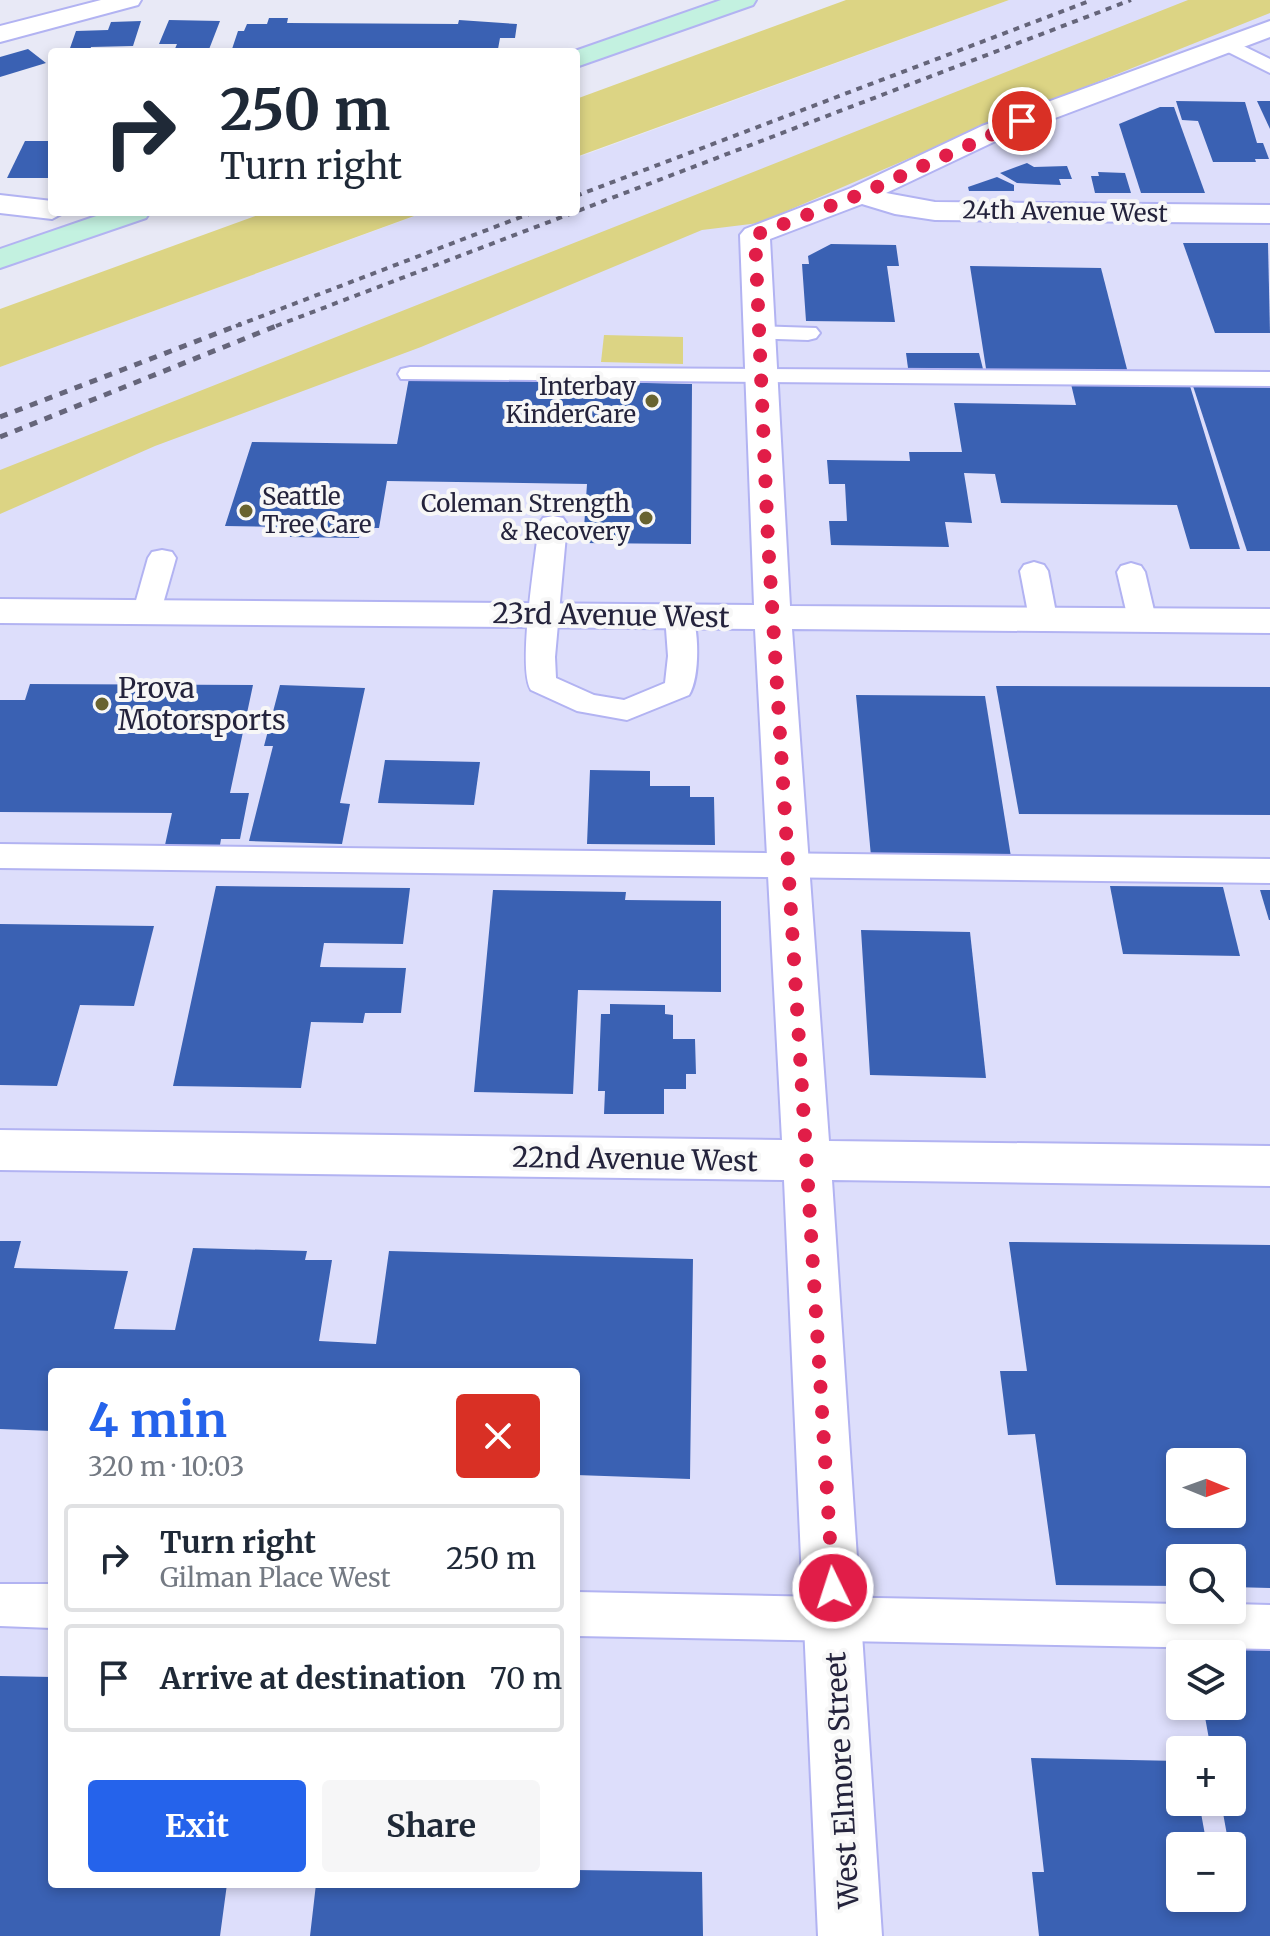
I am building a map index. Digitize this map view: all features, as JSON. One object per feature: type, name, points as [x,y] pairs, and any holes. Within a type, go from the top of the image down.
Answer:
[{"type":"main road","points":[[580,58],[744,0]]},
{"type":"main road","points":[[0,259],[125,216]]},
{"type":"street","points":[[0,34],[129,0]]},
{"type":"street","points":[[861,194],[992,132],[1270,28]]},
{"type":"street","name":"24th Avenue West","points":[[861,194],[895,205],[935,211],[1270,214]]},
{"type":"street","name":"West Elmore Street","points":[[850,1936],[834,1618],[772,616],[755,235],[861,194]]},
{"type":"street","points":[[0,204],[48,210]]},
{"type":"street","points":[[73,216],[88,229]]},
{"type":"street","name":"23rd Avenue West","points":[[0,611],[1270,621]]},
{"type":"street","name":"22nd Avenue West","points":[[0,1150],[1270,1166]]},
{"type":"lane","points":[[1227,44],[1270,67]]},
{"type":"lane","points":[[758,354],[808,333]]},
{"type":"lane","points":[[410,374],[758,354],[1270,379]]},
{"type":"lane","points":[[553,524],[540,657],[541,683],[588,704],[627,710],[679,688],[683,656],[679,615]]},
{"type":"lane","points":[[147,611],[162,558]]},
{"type":"lane","points":[[1034,571],[1043,618]]},
{"type":"lane","points":[[1131,572],[1142,619]]},
{"type":"lane","points":[[0,856],[1270,871]]},
{"type":"lane","points":[[0,1605],[48,1606]]},
{"type":"lane","points":[[580,1614],[1270,1627]]},
{"type":"shaded area","points":[[846,0],[1009,0],[580,156],[580,98]]},
{"type":"shaded area","points":[[1009,0],[1270,0],[1270,1627],[580,1614],[580,1368],[48,1368],[48,1888],[580,1888],[580,1616],[1270,1629],[1270,1936],[0,1936],[0,367],[415,216],[580,216],[580,157]]},
{"type":"shaded area","points":[[1188,0],[1270,0],[1270,13],[952,140],[759,223],[702,230],[421,347],[155,446],[0,514],[0,470]]},
{"type":"shaded area","points":[[255,216],[414,216],[0,367],[0,309]]},
{"type":"shaded area","points":[[604,335],[683,337],[683,364],[601,362]]},
{"type":"building","points":[[269,18],[288,18],[287,23],[458,24],[459,20],[517,24],[515,38],[500,38],[498,48],[232,48],[238,31],[244,31],[247,24],[267,24]]},
{"type":"building","points":[[169,20],[220,21],[210,48],[175,48],[177,44],[159,44]]},
{"type":"building","points":[[141,21],[133,46],[70,48],[76,31],[108,30],[111,22]]},
{"type":"building","points":[[28,49],[46,63],[0,77],[0,57]]},
{"type":"building","points":[[1176,101],[1245,102],[1257,143],[1263,143],[1269,159],[1213,162],[1198,121],[1182,120]]},
{"type":"building","points":[[1257,101],[1270,101],[1270,129]]},
{"type":"building","points":[[1160,107],[1174,107],[1205,193],[1141,193],[1119,124]]},
{"type":"building","points":[[25,141],[48,141],[48,178],[7,178]]},
{"type":"building","points":[[1027,163],[1034,167],[1067,166],[1072,179],[1059,179],[1061,185],[1017,183],[1000,173]]},
{"type":"building","points":[[1098,172],[1125,173],[1131,193],[1095,193],[1091,176],[1099,176]]},
{"type":"building","points":[[997,177],[1014,185],[1014,191],[969,191],[968,187]]},
{"type":"building","points":[[1183,243],[1268,243],[1270,333],[1215,333]]},
{"type":"building","points":[[831,244],[896,245],[899,266],[887,266],[895,322],[806,321],[802,264],[809,264],[808,256]]},
{"type":"building","points":[[970,266],[1101,268],[1129,377],[987,375]]},
{"type":"building","points":[[906,353],[979,353],[983,369],[908,368]]},
{"type":"building","points":[[409,378],[692,384],[691,544],[583,543],[587,484],[387,481],[379,528],[361,528],[359,538],[290,537],[292,527],[225,526],[252,442],[397,444]]},
{"type":"building","points":[[1071,384],[1190,386],[1240,549],[1190,549],[1177,505],[1001,503],[995,474],[964,473],[972,523],[945,522],[949,547],[831,545],[829,521],[847,521],[845,484],[829,484],[827,460],[910,461],[909,452],[962,452],[954,403],[1076,405]]},
{"type":"building","points":[[1193,386],[1270,387],[1270,551],[1247,551]]},
{"type":"building","points":[[30,684],[253,685],[230,793],[249,793],[240,839],[221,839],[220,845],[165,845],[172,813],[0,812],[0,700],[25,700]]},
{"type":"building","points":[[280,685],[365,688],[340,803],[350,804],[342,844],[249,841],[273,746],[264,746]]},
{"type":"building","points":[[996,686],[1270,687],[1270,815],[1019,814]]},
{"type":"building","points":[[856,695],[985,696],[1011,857],[871,856]]},
{"type":"building","points":[[385,760],[480,762],[474,805],[378,803]]},
{"type":"building","points":[[590,770],[650,771],[650,786],[690,786],[690,797],[714,797],[715,845],[587,844]]},
{"type":"building","points":[[216,886],[410,888],[403,944],[324,943],[320,967],[406,968],[401,1013],[365,1013],[363,1023],[311,1022],[301,1088],[173,1086]]},
{"type":"building","points":[[1110,886],[1223,887],[1240,956],[1123,954]]},
{"type":"building","points":[[493,890],[626,892],[625,900],[721,901],[721,992],[578,990],[573,1094],[474,1092]]},
{"type":"building","points":[[1260,890],[1270,890],[1270,920],[1269,920]]},
{"type":"building","points":[[0,924],[154,926],[134,1006],[80,1005],[57,1086],[0,1085]]},
{"type":"building","points":[[861,930],[970,932],[986,1078],[870,1075]]},
{"type":"building","points":[[610,1004],[665,1005],[665,1014],[673,1015],[673,1039],[695,1039],[696,1074],[686,1074],[686,1089],[664,1089],[664,1114],[604,1114],[605,1091],[598,1091],[601,1014],[610,1014]]},
{"type":"building","points":[[0,1241],[21,1241],[14,1268],[128,1271],[114,1329],[175,1330],[193,1248],[307,1251],[305,1260],[332,1260],[319,1341],[376,1344],[389,1251],[693,1259],[690,1479],[580,1475],[580,1368],[48,1368],[48,1431],[0,1429]]},
{"type":"building","points":[[1009,1242],[1270,1245],[1270,1588],[1246,1587],[1246,1544],[1166,1544],[1166,1586],[1056,1585],[1035,1434],[1008,1435],[1000,1371],[1027,1371]]},
{"type":"building","points":[[1190,1637],[1270,1638],[1270,1936],[1039,1936],[1032,1872],[1044,1872],[1031,1758],[1166,1761],[1166,1816],[1202,1816],[1204,1832],[1166,1832],[1166,1912],[1246,1912],[1246,1832],[1226,1832],[1224,1816],[1246,1816],[1246,1736],[1208,1736],[1206,1720],[1246,1720],[1246,1640],[1191,1640]]},
{"type":"building","points":[[0,1676],[48,1677],[48,1888],[226,1888],[220,1936],[0,1936]]},
{"type":"building","points":[[580,1870],[702,1872],[703,1936],[310,1936],[316,1888],[580,1888]]},
{"type":"railway","points":[[580,194],[1092,0]]},
{"type":"railway","points":[[580,210],[1131,0]]},
{"type":"railway","points":[[236,326],[524,216]]},
{"type":"railway","points":[[277,326],[564,216]]},
{"type":"railway","points":[[0,417],[241,324]]},
{"type":"railway","points":[[277,326],[281,324]]},
{"type":"railway","points":[[0,437],[277,326]]},
{"type":"place","name":"Interbay KinderCare","points":[[652,401]]},
{"type":"place","name":"Seattle Tree Care","points":[[246,511]]},
{"type":"place","name":"Coleman Strength & Recovery","points":[[646,518]]},
{"type":"place","name":"Prova Motorsports","points":[[102,704]]},
{"type":"route","points":[[833,1588],[768,541],[755,235],[861,194],[1022,121]]}]
